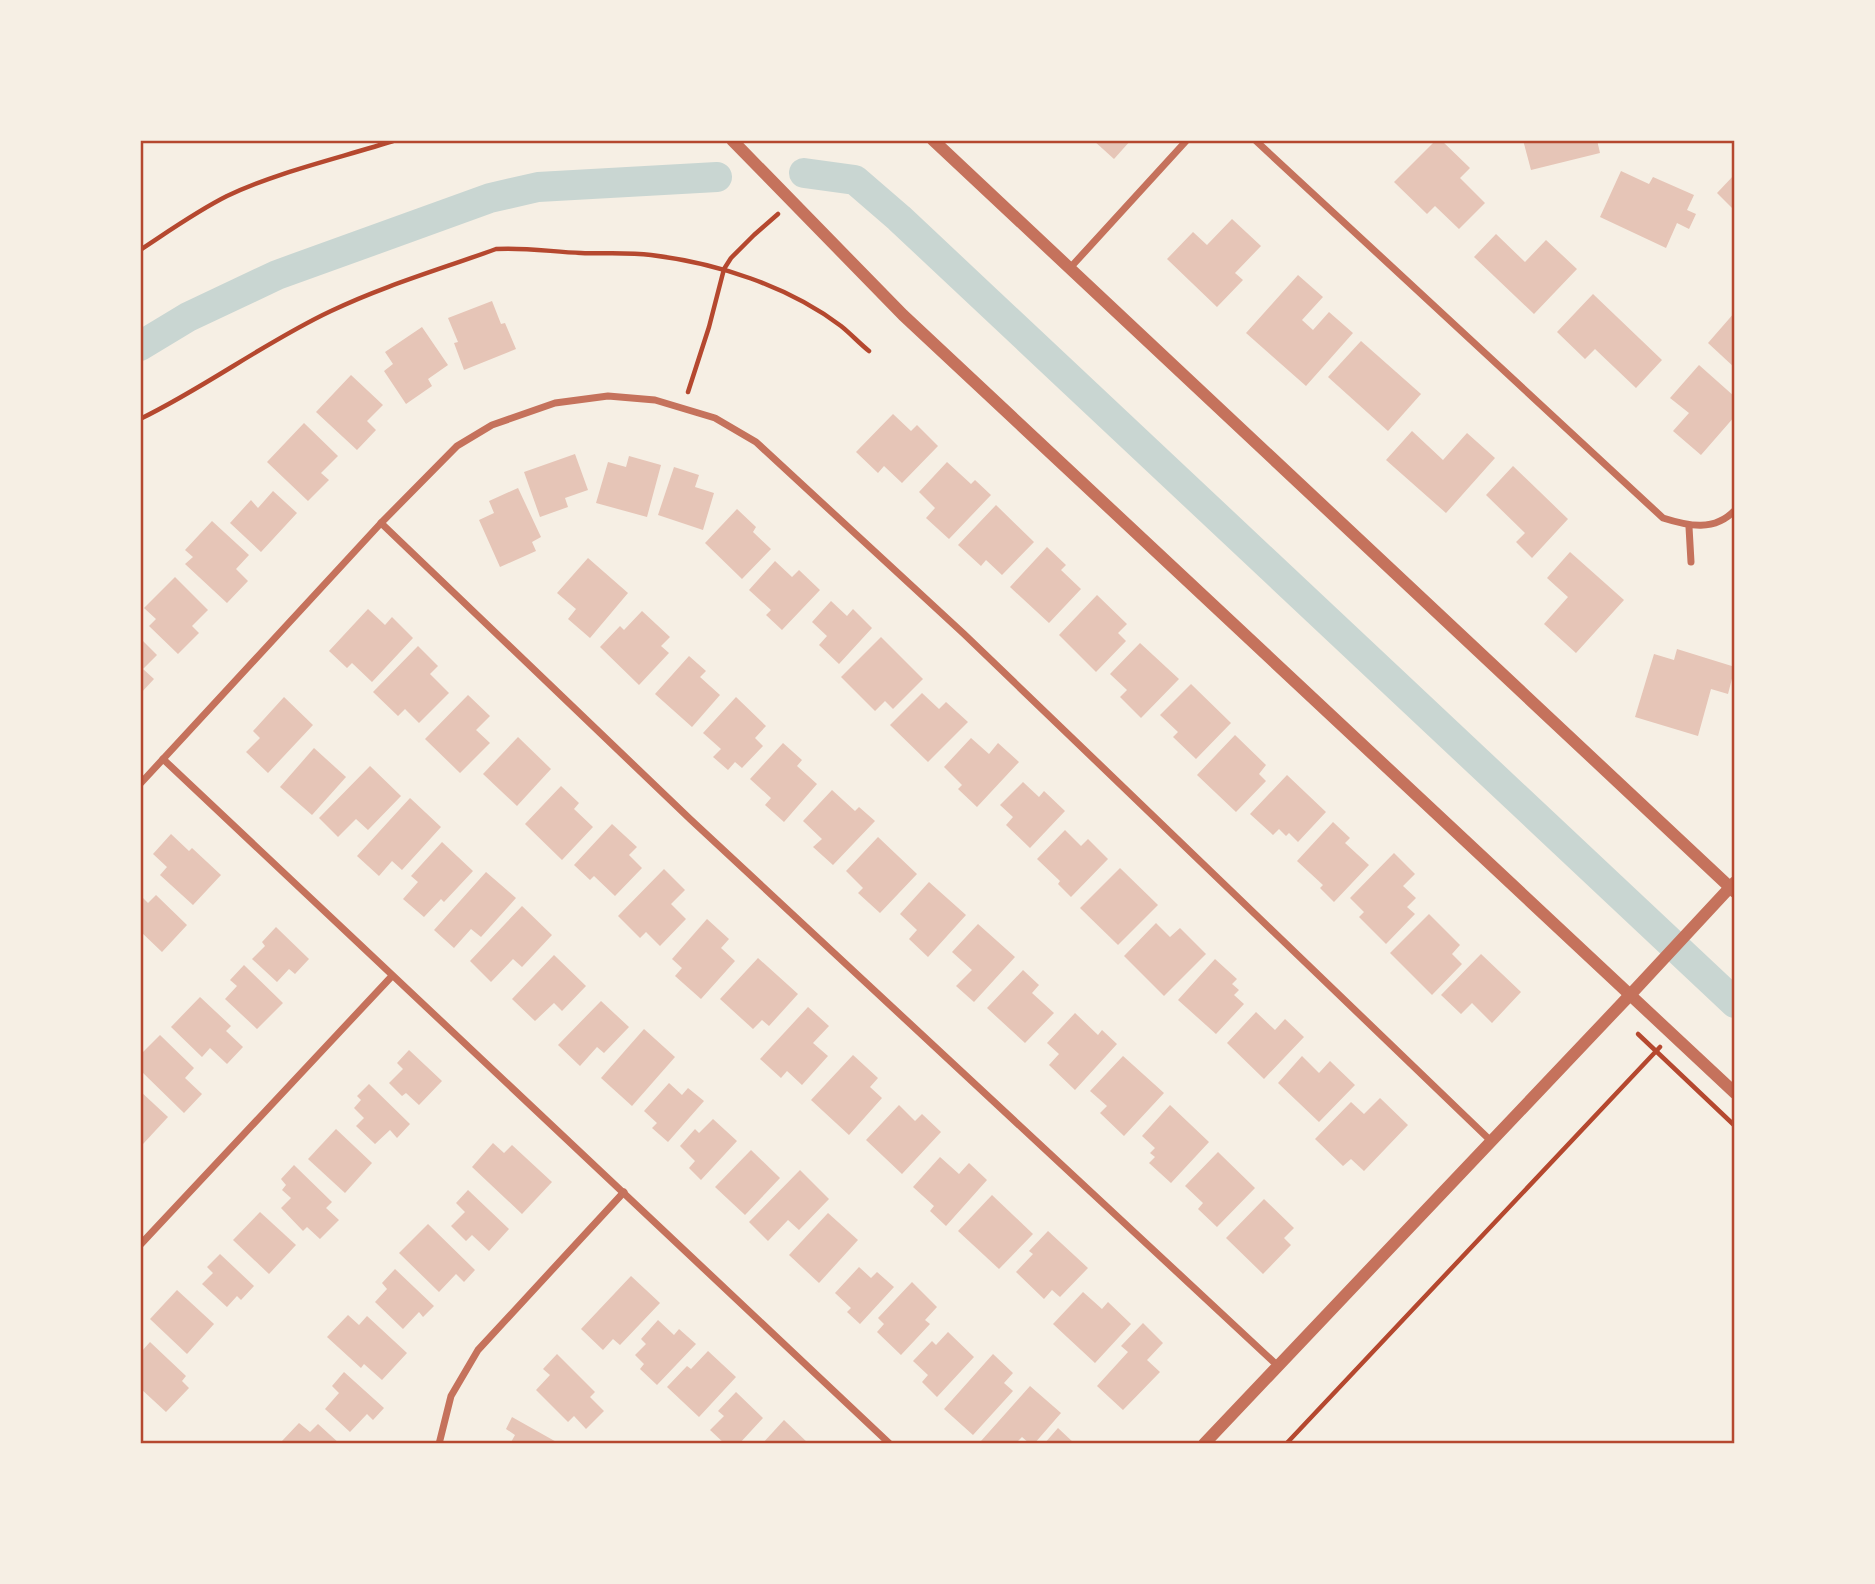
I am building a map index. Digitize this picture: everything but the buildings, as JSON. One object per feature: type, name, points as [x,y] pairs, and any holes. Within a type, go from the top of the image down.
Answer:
[{"type":"street","points":[[732,140],[903,315],[1735,1093]]},
{"type":"street","points":[[933,140],[1733,887],[1699,919],[1204,1444]]},
{"type":"street","points":[[1070,268],[1187,140]]},
{"type":"street","points":[[1255,140],[1663,519],[1689,527],[1717,523],[1735,510]]},
{"type":"street","points":[[140,784],[381,523],[457,446],[492,425],[555,403],[608,396],[655,400],[715,418],[756,442],[964,634],[1491,1141]]},
{"type":"street","points":[[381,523],[690,819],[1278,1366]]},
{"type":"street","points":[[1689,527],[1691,562]]},
{"type":"street","points":[[163,760],[890,1444]]},
{"type":"street","points":[[140,1245],[392,975]]},
{"type":"street","points":[[439,1444],[451,1396],[478,1350],[624,1192]]},
{"type":"path","points":[[140,250],[197,212],[228,196],[396,140]]},
{"type":"path","points":[[682,408],[709,327],[724,270],[731,258],[778,214]]},
{"type":"path","points":[[140,419],[186,396],[333,310],[496,249],[516,247],[554,252],[650,255],[724,270],[818,311],[841,326],[869,351]]},
{"type":"path","points":[[1638,1034],[1735,1126]]},
{"type":"path","points":[[1286,1444],[1663,1044]]},
{"type":"waterway","points":[[804,173],[855,180],[899,218],[1735,1003]]},
{"type":"waterway","points":[[140,346],[188,317],[277,275],[490,198],[538,187],[717,177]]}]
